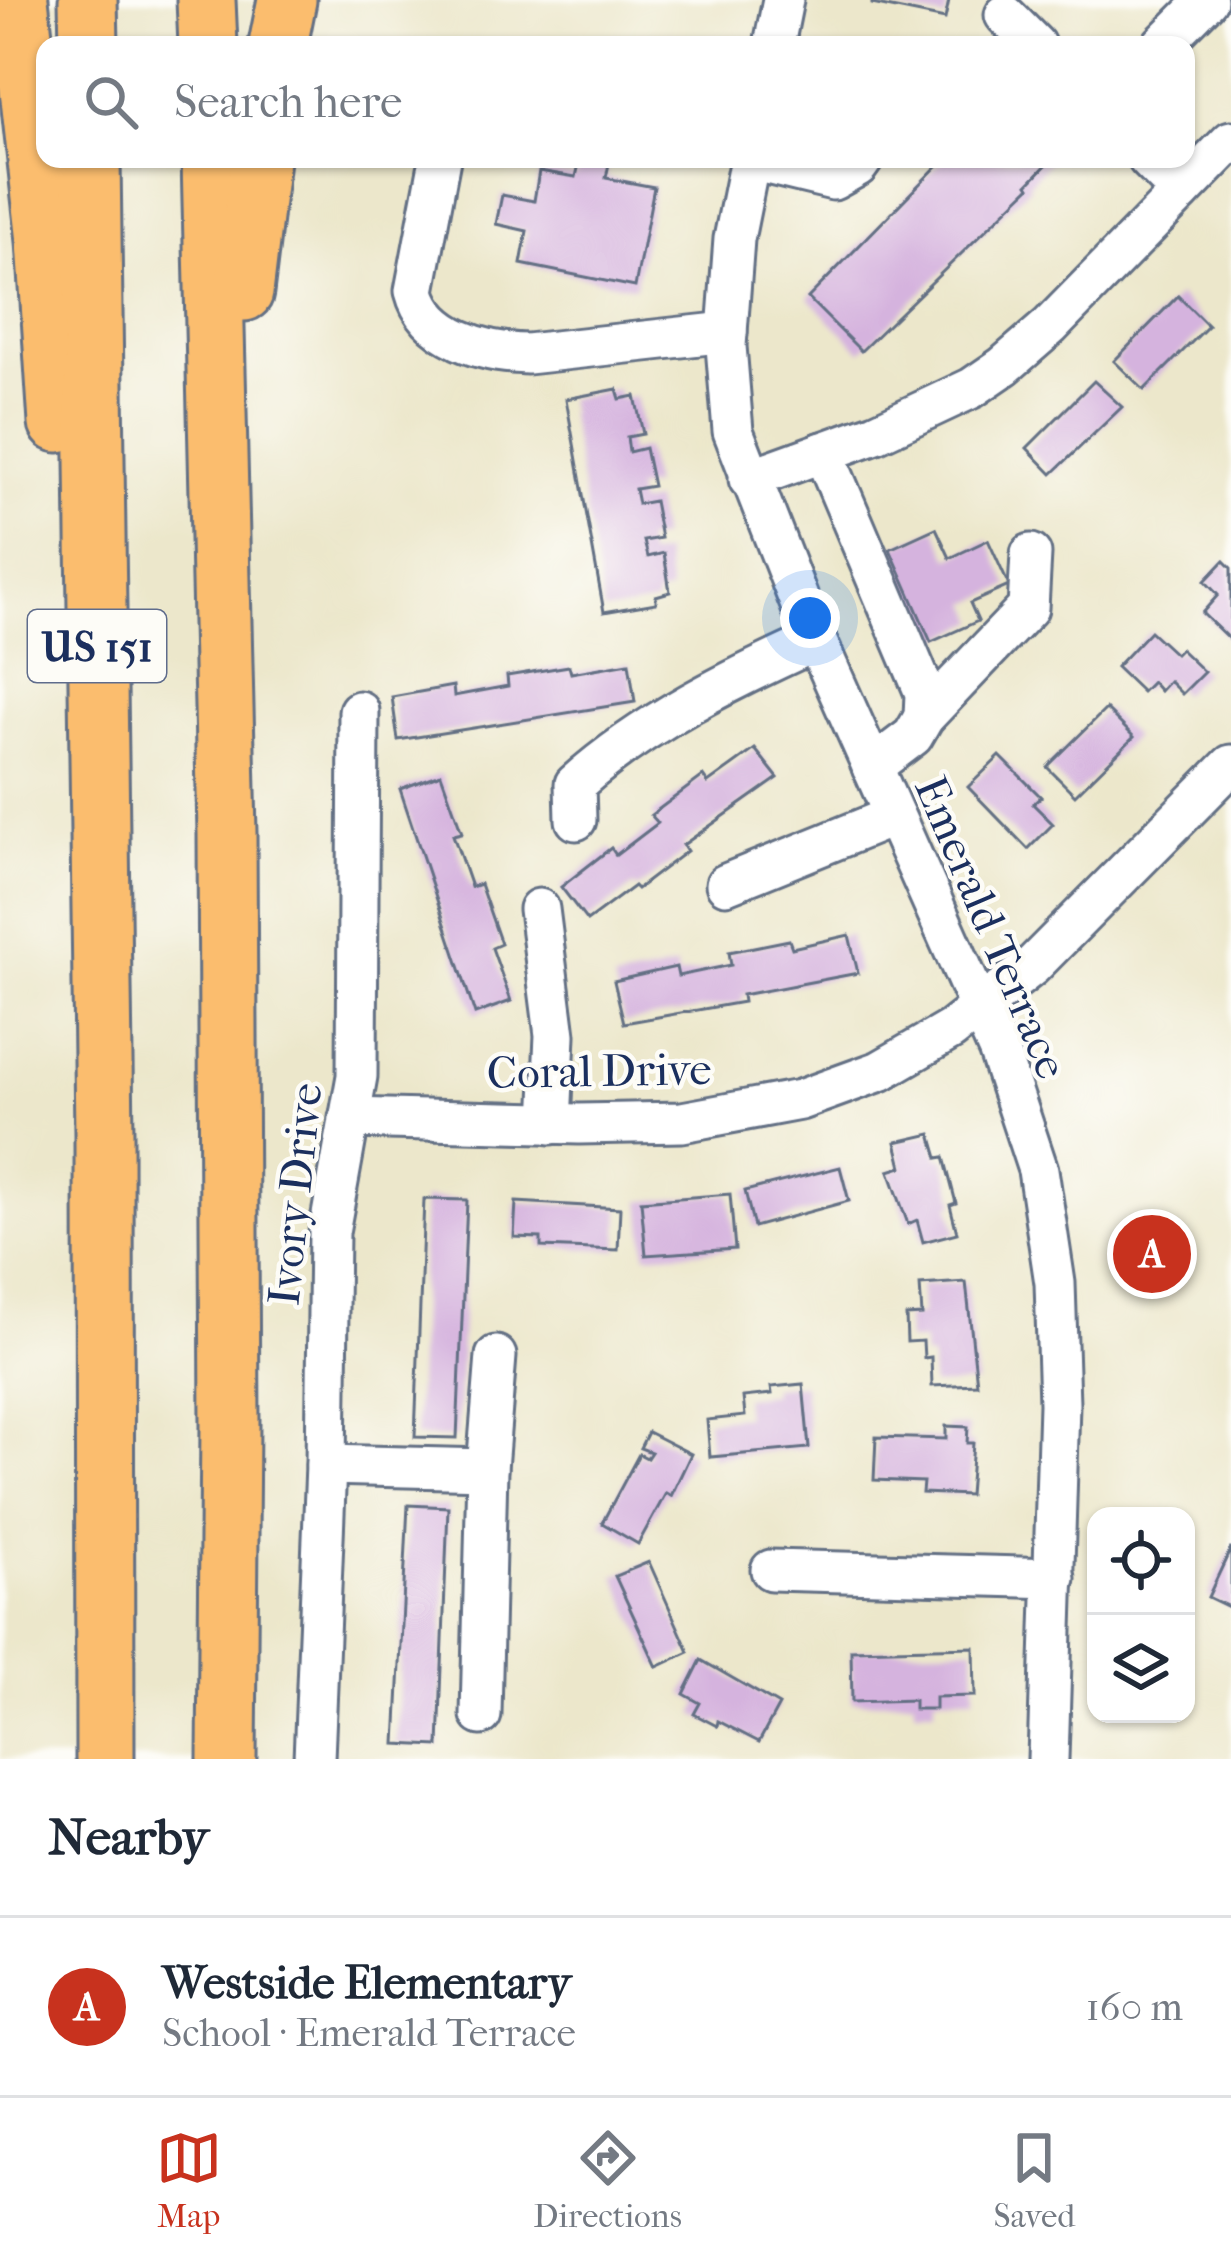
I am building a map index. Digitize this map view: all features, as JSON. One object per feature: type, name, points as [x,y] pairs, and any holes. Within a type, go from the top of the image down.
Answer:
[{"type":"highway","points":[[19,0],[36,152]]},
{"type":"highway","points":[[88,0],[89,36]]},
{"type":"highway","points":[[206,0],[208,36]]},
{"type":"highway","points":[[280,36],[287,0]]},
{"type":"highway","points":[[38,168],[104,1134]]},
{"type":"highway","name":"US 151","points":[[91,168],[104,1134],[105,1759]]},
{"type":"highway","name":"US 151","points":[[211,168],[225,716],[230,1401],[227,1759]]},
{"type":"highway","points":[[225,716],[246,258],[259,168]]},
{"type":"street","points":[[776,36],[783,0]]},
{"type":"street","points":[[1171,36],[1207,0]]},
{"type":"street","points":[[1006,15],[1026,36]]},
{"type":"street","points":[[749,479],[876,433],[972,388],[1050,326],[1231,141]]},
{"type":"street","points":[[438,168],[415,291],[419,308],[431,322],[461,340],[496,354],[527,354],[727,332]]},
{"type":"street","name":"Emerald Terrace","points":[[748,168],[734,239],[727,332],[733,431],[816,641],[998,1049],[1038,1170],[1055,1283],[1059,1404],[1048,1759]]},
{"type":"street","points":[[786,168],[833,180],[854,168]]},
{"type":"street","points":[[1157,168],[1181,192]]},
{"type":"street","points":[[823,452],[925,693],[924,717]]},
{"type":"street","points":[[872,767],[913,736],[924,717],[1028,608],[1031,554]]},
{"type":"street","points":[[576,820],[574,784],[593,768],[712,689],[816,641]]},
{"type":"street","name":"Ivory Drive","points":[[314,1759],[326,1465],[328,1232],[356,1076],[359,711]]},
{"type":"street","name":"Coral Drive","points":[[349,1118],[682,1122],[800,1100],[880,1071],[951,1030],[1032,966],[1231,765]]},
{"type":"street","points":[[726,884],[894,816]]},
{"type":"street","points":[[538,909],[555,1035],[551,1124]]},
{"type":"street","points":[[481,1715],[487,1469],[496,1357]]},
{"type":"street","points":[[326,1465],[487,1469]]},
{"type":"street","points":[[771,1570],[1055,1578]]},
{"type":"building","points":[[872,0],[949,0],[945,19],[872,4]]},
{"type":"building","points":[[578,168],[608,168],[606,178],[654,187],[635,287],[521,264],[527,231],[496,224],[502,195],[534,201],[539,171],[576,177]]},
{"type":"building","points":[[935,168],[1043,168],[1030,187],[861,351],[808,298]]},
{"type":"building","points":[[1178,296],[1208,326],[1144,390],[1114,361]]},
{"type":"building","points":[[1094,381],[1122,407],[1052,474],[1027,448]]},
{"type":"building","points":[[617,389],[620,399],[635,396],[643,434],[627,437],[629,452],[645,448],[653,486],[635,489],[638,504],[654,501],[661,538],[644,541],[648,557],[664,553],[670,592],[656,596],[656,603],[604,612],[566,399]]},
{"type":"building","points":[[936,528],[950,558],[988,540],[1009,586],[970,603],[978,621],[931,642],[890,549]]},
{"type":"building","points":[[1224,561],[1231,568],[1231,641],[1202,613],[1218,595],[1205,581]]},
{"type":"building","points":[[1150,631],[1175,654],[1180,649],[1204,672],[1182,694],[1169,681],[1160,691],[1152,682],[1142,692],[1116,667]]},
{"type":"building","points":[[629,663],[635,702],[398,740],[392,697],[453,686],[454,696],[508,686],[507,676],[569,666],[571,673]]},
{"type":"building","points":[[1106,709],[1134,737],[1075,795],[1047,767]]},
{"type":"building","points":[[755,749],[778,778],[683,845],[687,851],[637,889],[634,886],[587,921],[561,887],[611,848],[616,855],[658,823],[651,815],[703,776],[708,783]]},
{"type":"building","points":[[1000,756],[1041,797],[1033,804],[1053,824],[1028,849],[968,787]]},
{"type":"building","points":[[441,774],[462,833],[453,835],[471,887],[480,884],[501,944],[492,948],[511,1001],[475,1014],[400,789]]},
{"type":"building","points":[[849,935],[858,973],[742,995],[743,1002],[624,1023],[614,981],[676,967],[678,976],[731,965],[729,952],[789,940],[792,948]]},
{"type":"building","points":[[931,1134],[938,1158],[944,1157],[956,1203],[950,1205],[957,1233],[923,1242],[917,1220],[908,1224],[889,1171],[902,1167],[896,1142]]},
{"type":"building","points":[[840,1167],[849,1201],[754,1227],[745,1191]]},
{"type":"building","points":[[730,1194],[735,1249],[646,1255],[641,1201]]},
{"type":"building","points":[[424,1199],[467,1200],[457,1438],[415,1437]]},
{"type":"building","points":[[516,1202],[620,1208],[618,1250],[541,1247],[541,1238],[514,1237]]},
{"type":"building","points":[[966,1282],[977,1384],[932,1386],[931,1357],[924,1358],[923,1341],[907,1342],[906,1316],[922,1315],[920,1285]]},
{"type":"building","points":[[803,1384],[809,1448],[710,1457],[707,1420],[745,1416],[743,1397],[772,1394],[771,1387]]},
{"type":"building","points":[[946,1426],[968,1427],[967,1443],[973,1443],[969,1495],[922,1493],[923,1482],[874,1480],[876,1437],[946,1439]]},
{"type":"building","points":[[648,1432],[691,1454],[671,1496],[666,1493],[638,1544],[602,1523],[639,1454],[647,1458],[651,1452],[640,1448]]},
{"type":"building","points":[[408,1505],[448,1507],[439,1746],[396,1744]]},
{"type":"building","points":[[1231,1548],[1231,1608],[1208,1597]]},
{"type":"building","points":[[649,1562],[689,1652],[657,1667],[615,1576]]},
{"type":"building","points":[[974,1647],[975,1696],[935,1697],[935,1709],[914,1709],[914,1700],[852,1702],[851,1650]]},
{"type":"building","points":[[701,1660],[779,1705],[759,1742],[694,1714],[700,1703],[684,1694]]},
{"type":"place","name":"Westside Elementary","points":[[1152,1254]]}]
